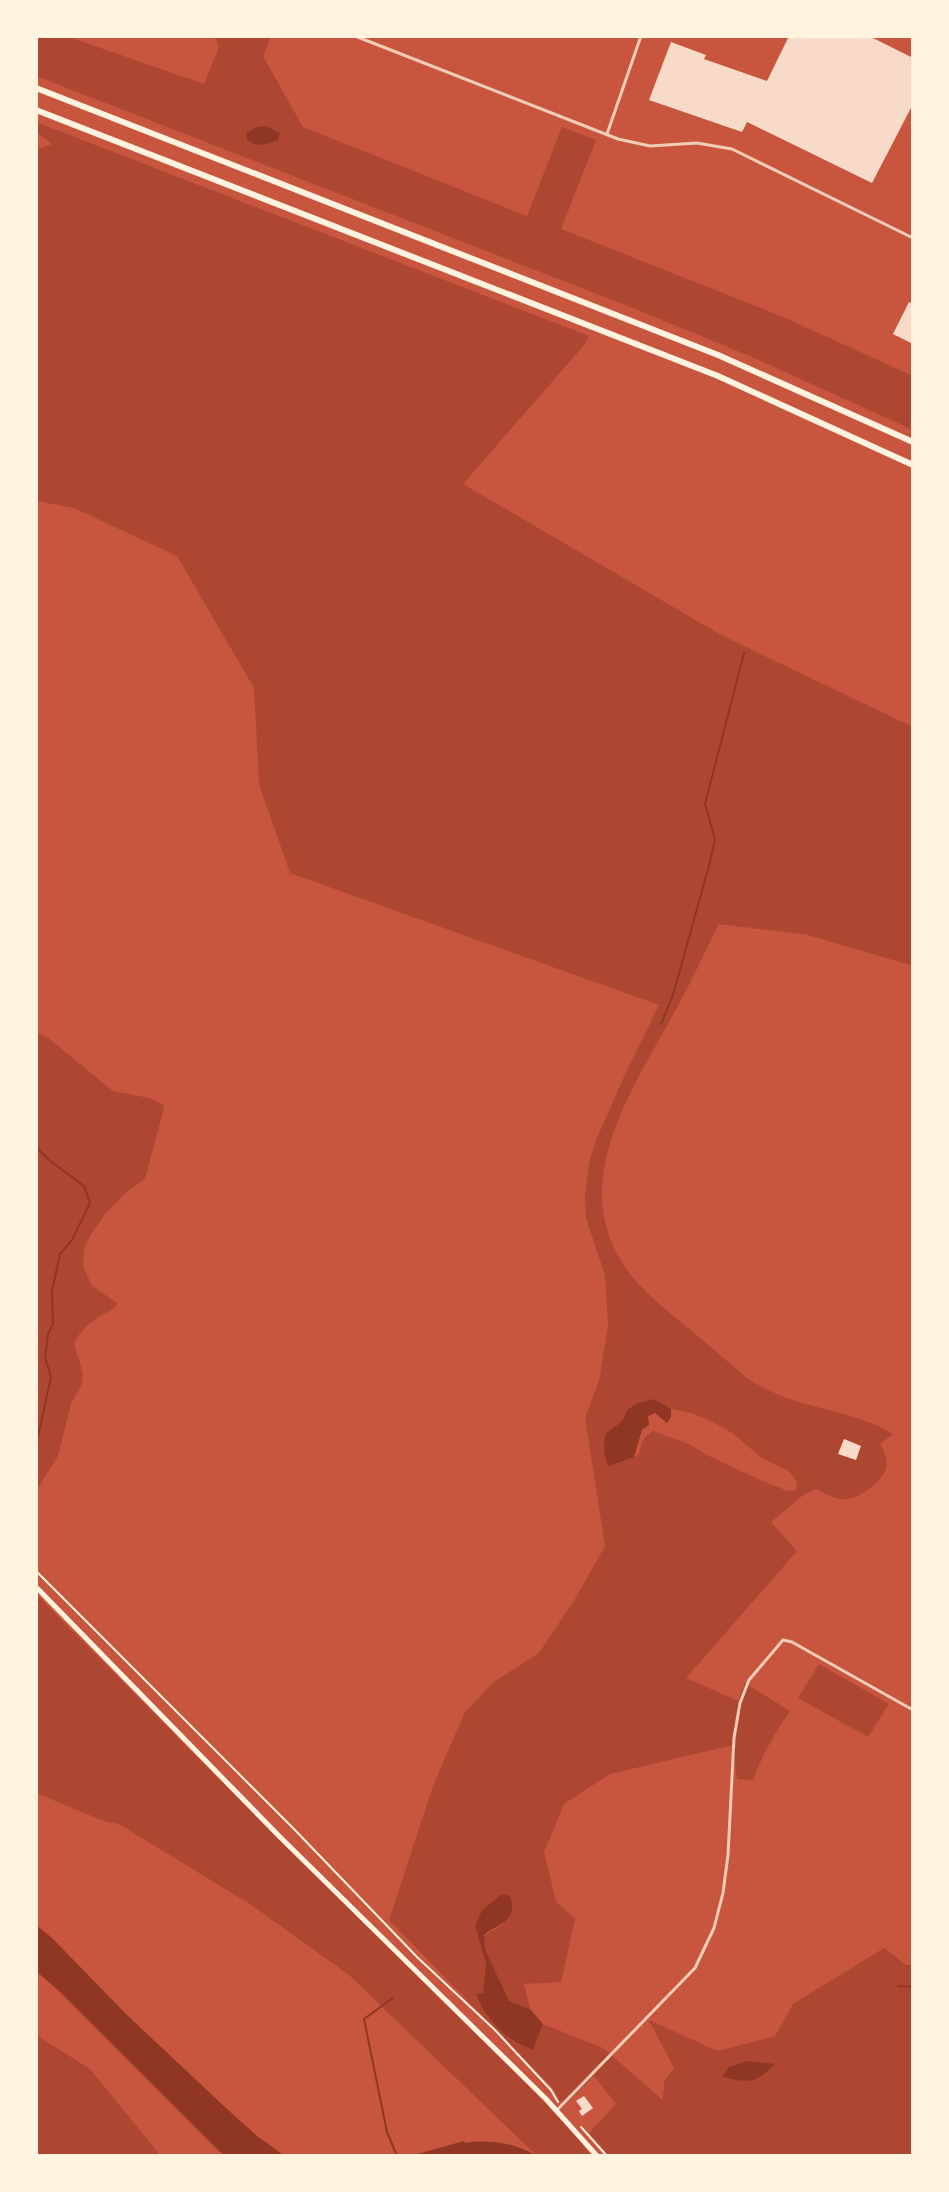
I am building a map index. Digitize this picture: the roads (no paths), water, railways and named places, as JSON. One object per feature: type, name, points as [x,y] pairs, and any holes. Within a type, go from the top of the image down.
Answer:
[{"type":"highway","points":[[36,88],[718,355],[913,442]]},
{"type":"highway","points":[[36,110],[718,376],[913,465]]},
{"type":"main road","points":[[36,1587],[280,1837],[559,2108],[597,2156]]},
{"type":"street","points":[[355,36],[620,139],[650,146],[697,143],[732,149],[913,238]]},
{"type":"street","points":[[607,134],[641,36]]},
{"type":"street","points":[[559,2108],[695,1968],[714,1928],[723,1893],[734,1738],[740,1703],[749,1680],[783,1640],[805,1649],[913,1710]]},
{"type":"waterway","points":[[661,1024],[673,995],[710,862],[715,839],[705,804],[744,653]]},
{"type":"waterway","points":[[36,1147],[84,1186],[90,1203],[72,1240],[60,1254],[52,1291],[53,1324],[48,1334],[45,1357],[51,1377],[36,1446]]},
{"type":"waterway","points":[[898,1986],[913,1987]]},
{"type":"waterway","points":[[393,1998],[364,2019],[387,2132],[397,2156]]}]
